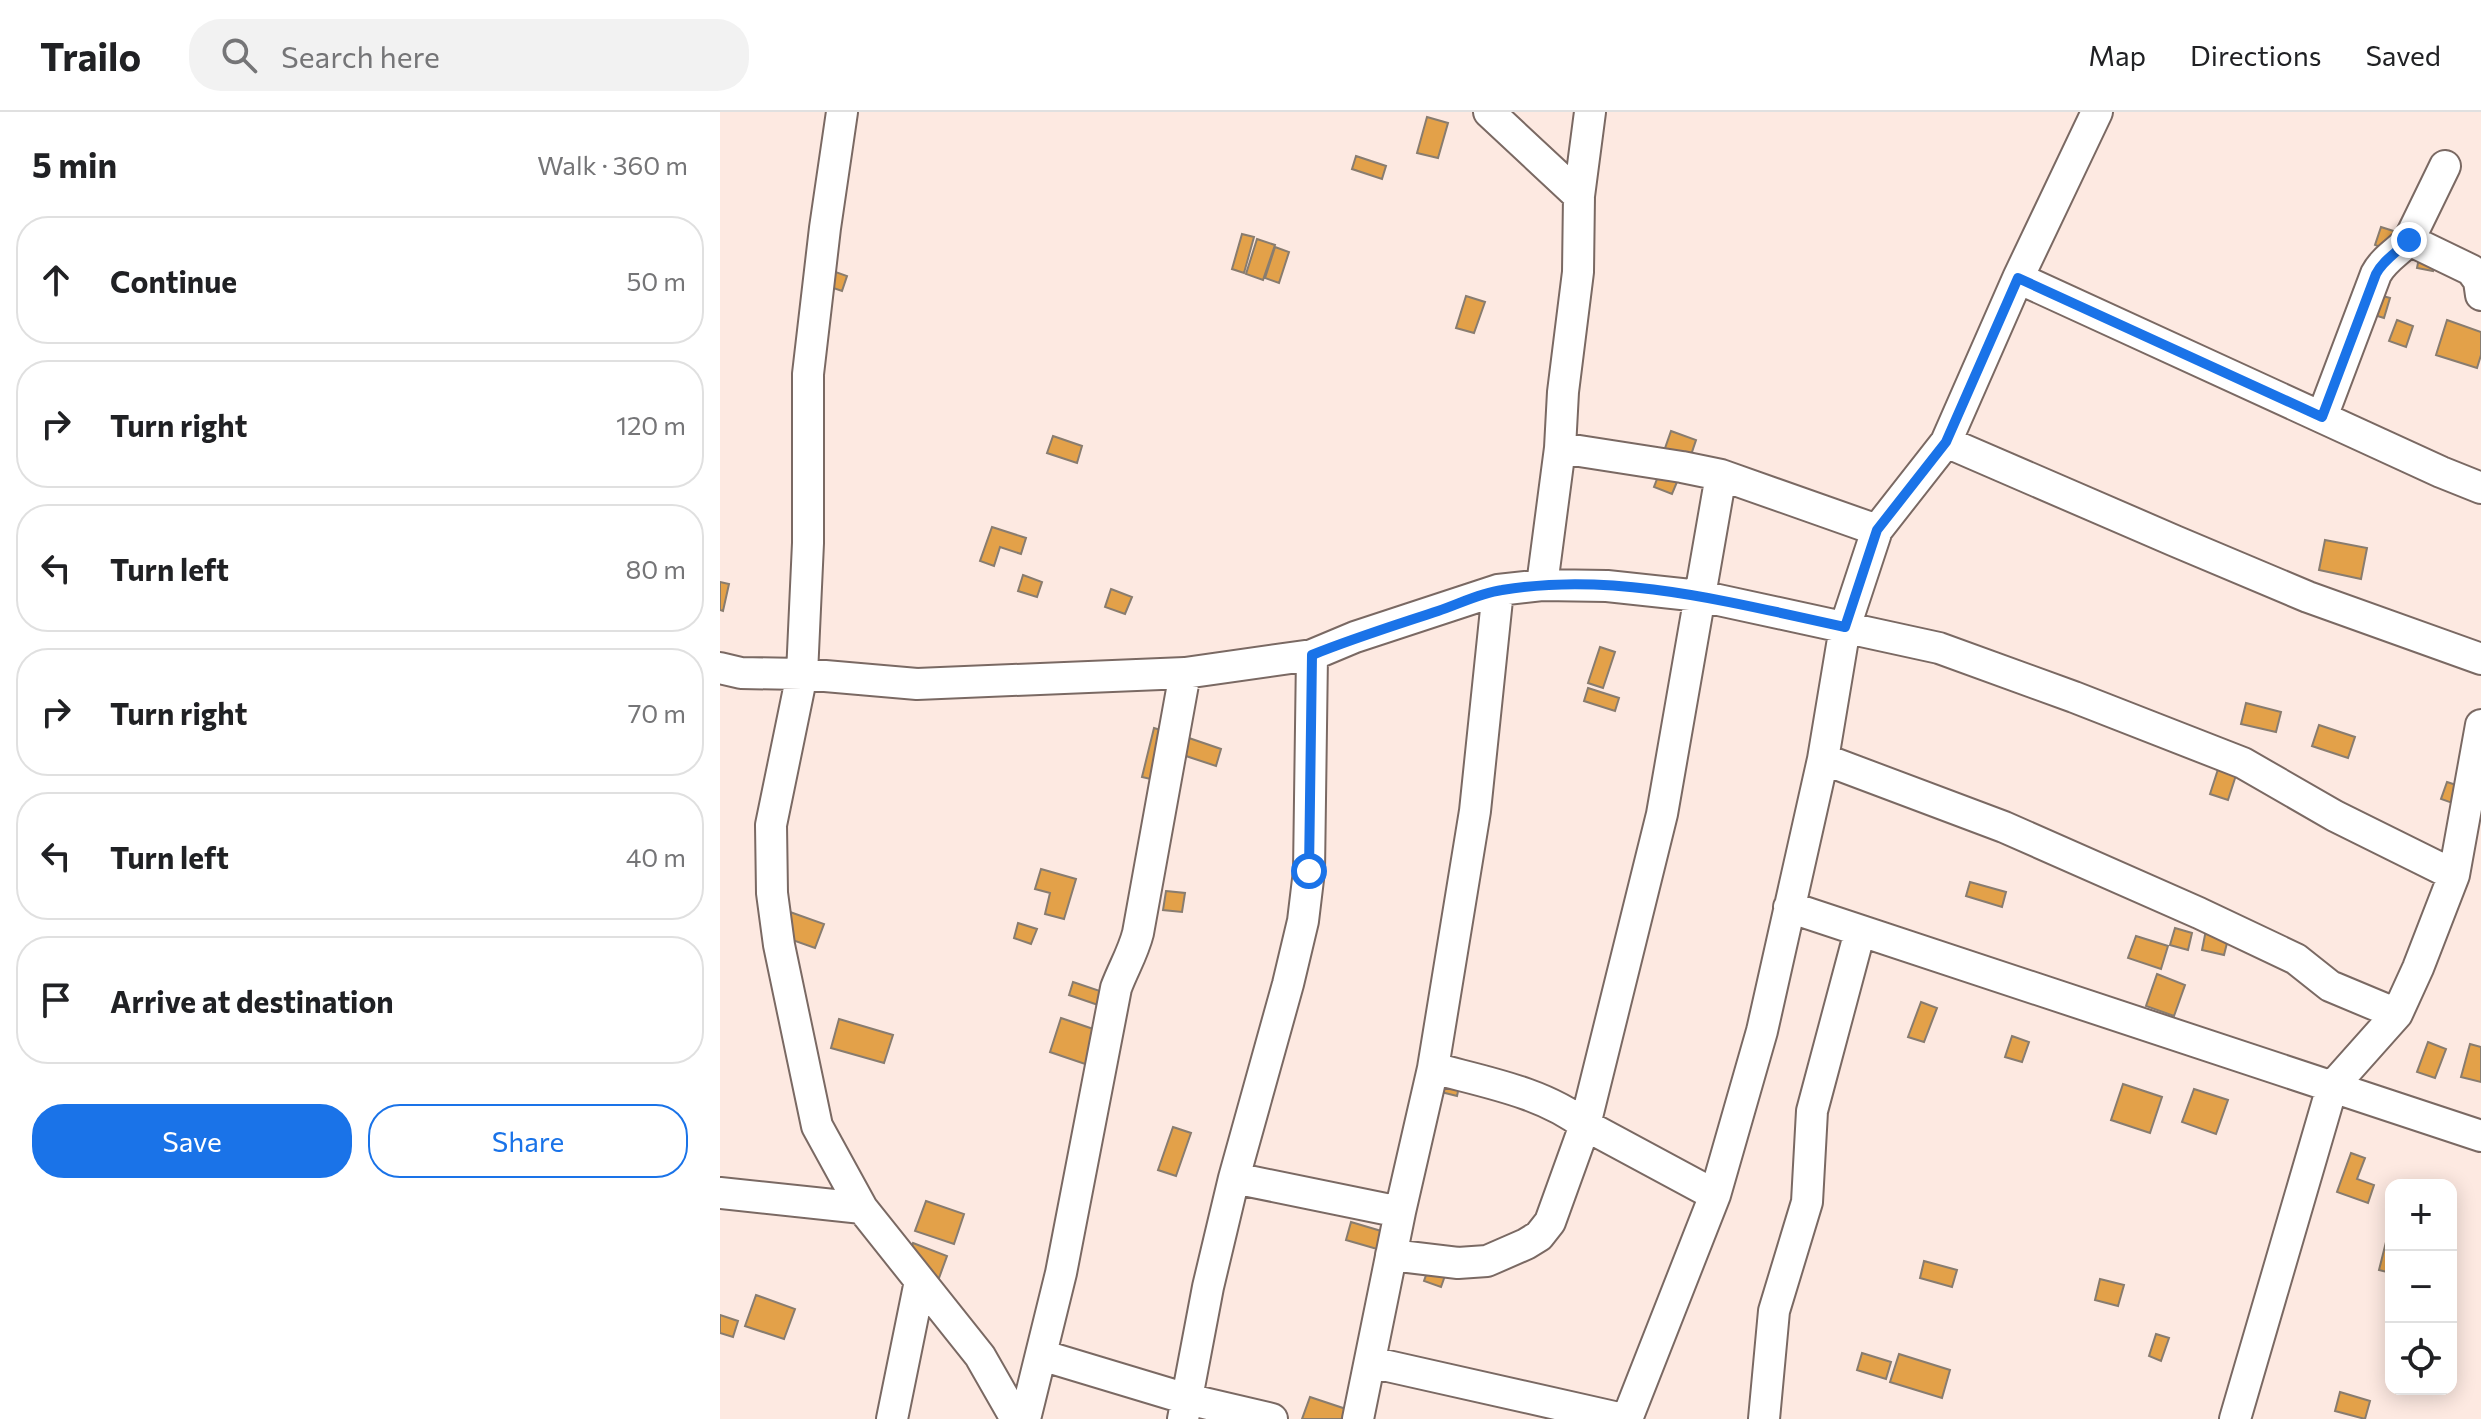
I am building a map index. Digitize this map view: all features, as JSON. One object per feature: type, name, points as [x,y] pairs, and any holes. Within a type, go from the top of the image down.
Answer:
[{"type":"street","points":[[842,112],[808,374],[808,543],[802,674],[771,825],[772,893],[779,945],[817,1126],[862,1208],[980,1356],[1016,1419]]},
{"type":"street","points":[[1489,112],[1579,196]]},
{"type":"street","points":[[1542,585],[1578,272],[1579,196],[1590,112]]},
{"type":"street","points":[[1370,1362],[1625,1419],[1715,1195],[1762,1031],[1823,759],[1845,627],[1877,530],[1946,442],[2018,278],[2097,112]]},
{"type":"street","points":[[2322,417],[2376,274],[2382,263],[2409,240],[2445,166]]},
{"type":"street","points":[[2409,240],[2471,270],[2479,281],[2481,295]]},
{"type":"street","points":[[2018,278],[2481,488]]},
{"type":"street","points":[[1946,442],[2308,597],[2481,659]]},
{"type":"street","points":[[1560,448],[1721,475],[1877,530]]},
{"type":"street","points":[[1391,1255],[1473,1263],[1487,1261],[1539,1236],[1550,1222],[1585,1125],[1662,814],[1721,475]]},
{"type":"street","points":[[720,668],[741,673],[802,674],[917,684],[1185,673],[1312,655],[1355,637],[1498,590],[1542,585],[1607,586],[1700,596],[1939,648],[2074,697],[2243,763],[2335,816],[2454,875]]},
{"type":"street","points":[[1358,1419],[1433,1068],[1475,811],[1498,590]]},
{"type":"street","points":[[1185,1409],[1208,1287],[1234,1178],[1303,921],[1309,871],[1312,655]]},
{"type":"street","points":[[1025,1419],[1061,1273],[1116,988],[1123,967],[1133,953],[1138,933],[1185,673]]},
{"type":"street","points":[[2235,1419],[2332,1087],[2397,1014],[2454,875],[2481,725]]},
{"type":"street","points":[[1823,759],[2004,827],[2185,906],[2296,959],[2330,986],[2397,1014]]},
{"type":"street","points":[[1789,907],[2481,1136]]},
{"type":"street","points":[[1764,1419],[1774,1311],[1807,1202],[1812,1111],[1860,931]]},
{"type":"street","points":[[1433,1068],[1507,1088],[1571,1114],[1585,1125],[1715,1195]]},
{"type":"street","points":[[1234,1178],[1400,1212]]},
{"type":"street","points":[[720,1193],[862,1208]]},
{"type":"street","points":[[892,1419],[920,1281]]},
{"type":"street","points":[[1041,1355],[1185,1409],[1272,1419]]},
{"type":"building","points":[[1427,117],[1448,123],[1438,158],[1417,153]]},
{"type":"building","points":[[1356,156],[1386,166],[1382,179],[1352,169]]},
{"type":"building","points":[[2381,227],[2409,236],[2402,255],[2375,245]]},
{"type":"building","points":[[1242,234],[1254,237],[1244,273],[1232,269]]},
{"type":"building","points":[[1257,239],[1275,245],[1263,280],[1246,274]]},
{"type":"building","points":[[2422,243],[2438,246],[2433,271],[2417,268]]},
{"type":"building","points":[[1275,247],[1289,252],[1279,283],[1265,278]]},
{"type":"building","points":[[813,264],[847,276],[842,291],[807,279]]},
{"type":"building","points":[[2354,288],[2390,298],[2384,318],[2348,307]]},
{"type":"building","points":[[1466,296],[1485,302],[1474,333],[1456,328]]},
{"type":"building","points":[[2397,320],[2413,326],[2406,347],[2389,341]]},
{"type":"building","points":[[2447,320],[2481,332],[2481,355],[2477,368],[2436,355]]},
{"type":"building","points":[[1671,431],[1696,440],[1688,464],[1663,454]]},
{"type":"building","points":[[1053,436],[1082,446],[1077,463],[1047,453]]},
{"type":"building","points":[[1665,458],[1684,465],[1672,494],[1654,487]]},
{"type":"building","points":[[992,527],[1026,538],[1021,554],[1000,547],[994,566],[980,561]]},
{"type":"building","points":[[2325,540],[2367,548],[2361,579],[2319,570]]},
{"type":"building","points":[[1023,575],[1042,582],[1037,597],[1018,591]]},
{"type":"building","points":[[720,582],[729,584],[723,611],[720,610]]},
{"type":"building","points":[[1111,589],[1132,597],[1125,614],[1105,607]]},
{"type":"building","points":[[1600,647],[1615,652],[1603,688],[1588,683]]},
{"type":"building","points":[[1588,688],[1619,698],[1615,711],[1584,701]]},
{"type":"building","points":[[2246,703],[2281,712],[2276,732],[2241,724]]},
{"type":"building","points":[[2319,725],[2355,737],[2348,758],[2312,746]]},
{"type":"building","points":[[1154,728],[1167,732],[1172,784],[1142,777]]},
{"type":"building","points":[[1186,737],[1221,749],[1216,766],[1180,754]]},
{"type":"building","points":[[2220,763],[2238,769],[2228,800],[2210,794]]},
{"type":"building","points":[[2447,782],[2481,793],[2481,813],[2441,799]]},
{"type":"building","points":[[1041,869],[1076,879],[1064,919],[1045,914],[1050,893],[1035,889]]},
{"type":"building","points":[[1970,882],[2006,892],[2002,907],[1966,896]]},
{"type":"building","points":[[1166,891],[1185,893],[1182,912],[1163,910]]},
{"type":"building","points":[[790,912],[824,924],[815,948],[781,936]]},
{"type":"building","points":[[1018,923],[1037,929],[1031,944],[1014,938]]},
{"type":"building","points":[[2175,928],[2192,933],[2188,950],[2170,945]]},
{"type":"building","points":[[2206,930],[2229,935],[2224,955],[2202,950]]},
{"type":"building","points":[[2136,936],[2168,946],[2161,969],[2128,958]]},
{"type":"building","points":[[2157,974],[2185,985],[2174,1016],[2146,1006]]},
{"type":"building","points":[[1073,982],[1103,992],[1098,1005],[1069,995]]},
{"type":"building","points":[[1921,1002],[1937,1008],[1924,1042],[1908,1037]]},
{"type":"building","points":[[1061,1018],[1102,1032],[1091,1066],[1050,1052]]},
{"type":"building","points":[[839,1019],[893,1035],[884,1063],[831,1048]]},
{"type":"building","points":[[2012,1036],[2029,1042],[2022,1062],[2005,1057]]},
{"type":"building","points":[[2428,1042],[2446,1049],[2435,1078],[2417,1072]]},
{"type":"building","points":[[2470,1044],[2481,1047],[2481,1082],[2461,1077]]},
{"type":"building","points":[[1446,1069],[1462,1073],[1457,1096],[1441,1092]]},
{"type":"building","points":[[2123,1084],[2162,1097],[2150,1133],[2111,1120]]},
{"type":"building","points":[[2194,1089],[2228,1100],[2216,1134],[2182,1122]]},
{"type":"building","points":[[1173,1127],[1191,1133],[1176,1176],[1158,1170]]},
{"type":"building","points":[[2351,1153],[2365,1158],[2357,1179],[2374,1185],[2368,1203],[2337,1192]]},
{"type":"building","points":[[926,1201],[964,1214],[954,1244],[915,1231]]},
{"type":"building","points":[[1351,1222],[1388,1233],[1384,1251],[1346,1240]]},
{"type":"building","points":[[913,1243],[947,1256],[939,1278],[905,1266]]},
{"type":"building","points":[[2385,1246],[2385,1272],[2379,1270]]},
{"type":"building","points":[[1436,1247],[1453,1253],[1441,1287],[1424,1281]]},
{"type":"building","points":[[1924,1261],[1957,1270],[1952,1287],[1920,1278]]},
{"type":"building","points":[[2100,1279],[2124,1285],[2118,1306],[2095,1300]]},
{"type":"building","points":[[756,1295],[795,1309],[784,1339],[745,1326]]},
{"type":"building","points":[[720,1315],[738,1321],[733,1337],[720,1333]]},
{"type":"building","points":[[2156,1334],[2169,1338],[2161,1361],[2149,1356]]},
{"type":"building","points":[[1862,1353],[1891,1362],[1886,1379],[1857,1370]]},
{"type":"building","points":[[1899,1354],[1950,1370],[1942,1398],[1890,1382]]},
{"type":"building","points":[[2340,1392],[2370,1401],[2365,1419],[2335,1411]]},
{"type":"building","points":[[1310,1397],[1355,1412],[1353,1419],[1302,1419]]},
{"type":"route","points":[[1309,871],[1312,655],[1355,637],[1498,590],[1542,585],[1607,586],[1700,596],[1845,627],[1877,530],[1946,442],[2018,278],[2322,417],[2376,274],[2382,263],[2409,240]]}]
